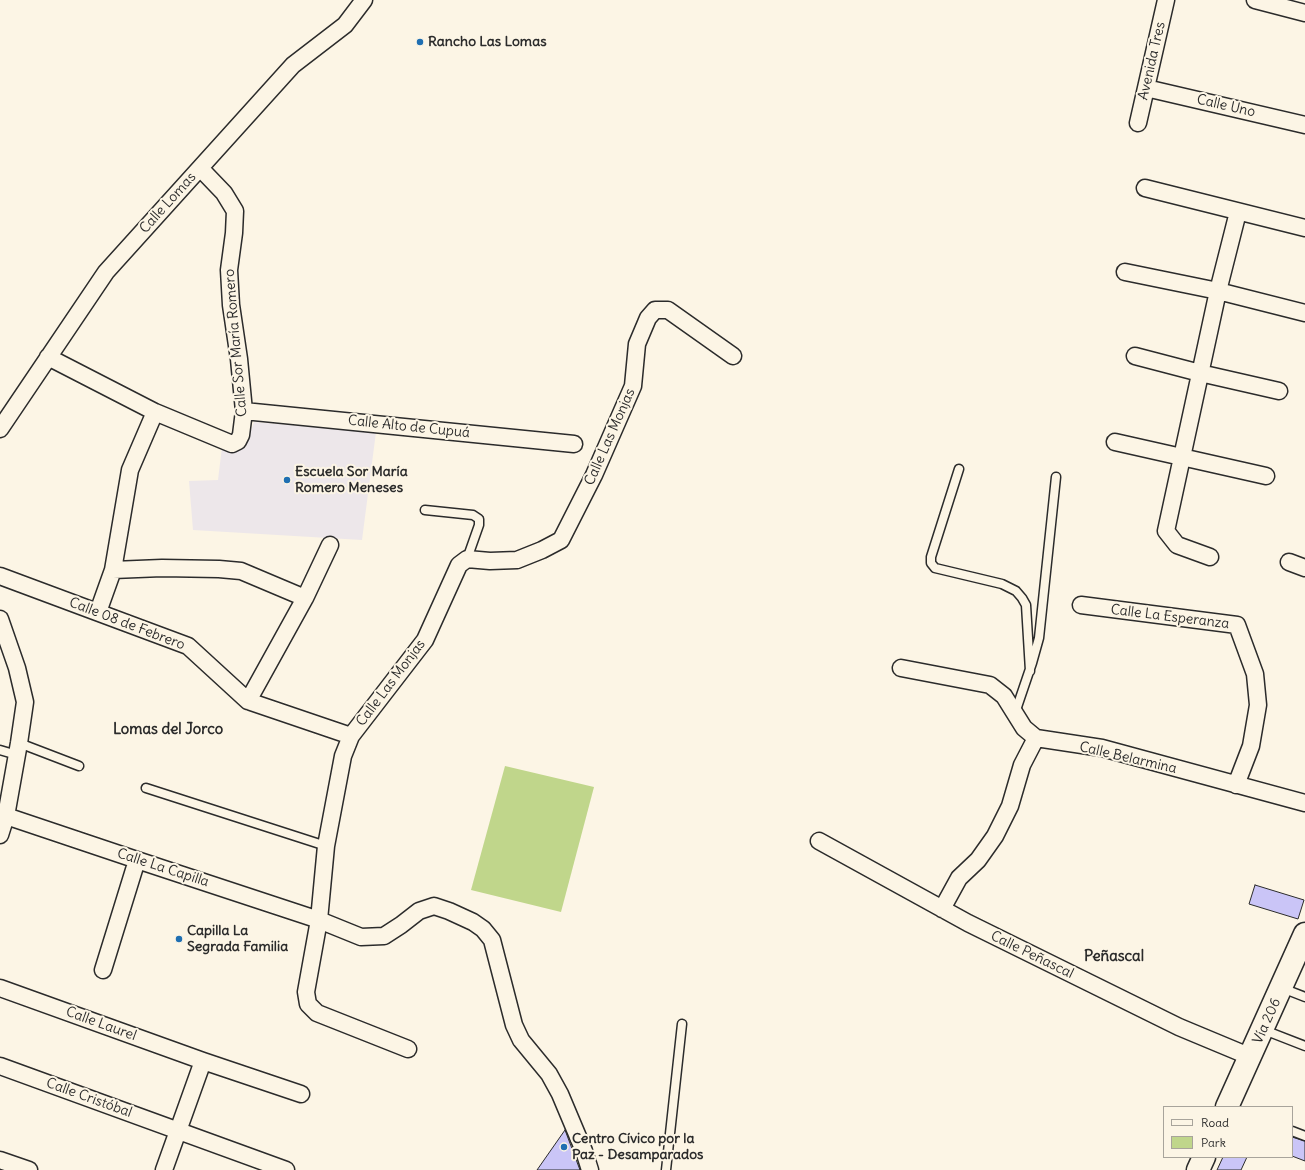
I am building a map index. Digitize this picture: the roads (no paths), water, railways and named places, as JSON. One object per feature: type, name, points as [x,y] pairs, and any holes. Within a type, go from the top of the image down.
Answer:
[{"type":"main road","name":"Vía 206","points":[[1228,1106],[1305,934]]},
{"type":"main road","points":[[1198,1170],[1204,1158]]},
{"type":"street","name":"Calle Lomas","points":[[0,429],[106,272],[293,65],[345,24],[364,0]]},
{"type":"street","name":"Avenida Tres","points":[[1138,123],[1166,0]]},
{"type":"street","points":[[1255,0],[1275,2],[1305,12]]},
{"type":"street","name":"Calle Uno","points":[[1146,88],[1305,125]]},
{"type":"street","name":"Calle Sor María Romero","points":[[48,357],[155,412],[232,444],[238,441],[241,435],[244,411],[239,359],[231,305],[229,270],[234,233],[235,211],[224,193],[200,168]]},
{"type":"street","points":[[1145,188],[1305,228]]},
{"type":"street","points":[[1210,557],[1177,545],[1166,531],[1218,291],[1238,212]]},
{"type":"street","points":[[1125,272],[1218,291],[1305,313]]},
{"type":"street","name":"Calle Las Monjas","points":[[408,1049],[318,1013],[308,1004],[306,992],[319,920],[326,846],[343,756],[351,736],[425,640],[459,565],[467,559],[490,561],[517,560],[542,550],[561,540],[594,475],[633,386],[638,344],[648,318],[656,310],[668,310],[733,356]]},
{"type":"street","points":[[1135,356],[1200,373],[1280,391]]},
{"type":"street","name":"Calle Alto de Cupuá","points":[[244,411],[574,444]]},
{"type":"street","points":[[98,612],[113,570],[130,470],[155,412]]},
{"type":"street","points":[[1116,442],[1266,476]]},
{"type":"street","points":[[248,701],[305,598],[330,545]]},
{"type":"street","points":[[1289,562],[1305,568]]},
{"type":"street","points":[[113,570],[162,568],[241,571],[305,598]]},
{"type":"street","name":"Calle 08 de Febrero","points":[[0,576],[188,646],[248,701],[351,736]]},
{"type":"street","name":"Calle La Esperanza","points":[[1081,605],[1237,625],[1255,674],[1258,705],[1251,746],[1236,785]]},
{"type":"street","points":[[0,619],[17,668],[25,702],[6,816],[0,835]]},
{"type":"street","points":[[901,668],[990,685],[1004,696],[1024,728],[1036,738],[1022,764],[1010,806],[995,836],[978,860],[959,878],[942,909]]},
{"type":"street","name":"Calle Belarmina","points":[[1036,738],[1102,748],[1236,785]]},
{"type":"street","points":[[1236,785],[1305,803]]},
{"type":"street","name":"Calle La Capilla","points":[[6,816],[319,920],[361,937],[384,936],[419,911],[434,906],[473,922],[483,929],[492,940],[514,1025],[521,1040],[549,1074],[560,1094],[584,1151],[590,1170]]},
{"type":"street","name":"Calle Peñascal","points":[[819,841],[975,927],[1180,1027],[1251,1057]]},
{"type":"street","points":[[103,970],[137,860]]},
{"type":"street","name":"Calle Laurel","points":[[0,988],[301,1094]]},
{"type":"street","points":[[164,1170],[203,1060]]},
{"type":"street","name":"Calle Cristóbal","points":[[0,1066],[286,1170]]},
{"type":"street","points":[[0,1160],[29,1170]]},
{"type":"lane","points":[[959,469],[931,557],[931,563],[935,568],[1002,584],[1016,591],[1026,605],[1030,671]]},
{"type":"lane","points":[[1015,713],[1030,671],[1039,638],[1056,477]]},
{"type":"lane","points":[[425,510],[473,515],[479,519],[480,525],[467,559]]},
{"type":"lane","points":[[0,750],[18,749],[79,766]]},
{"type":"lane","points":[[146,788],[326,846]]},
{"type":"lane","points":[[1281,988],[1305,997]]},
{"type":"lane","points":[[666,1170],[682,1024]]},
{"type":"lane","points":[[1263,1030],[1305,1046]]},
{"type":"lane","points":[[1293,1132],[1305,1136]]},
{"type":"place","name":"Rancho Las Lomas","points":[[420,42]]},
{"type":"place","name":"Escuela Sor María Romero Meneses","points":[[287,480]]},
{"type":"place","name":"Capilla La Segrada Familia","points":[[179,939]]},
{"type":"place","name":"Centro Cívico por la Paz - Desamparados","points":[[564,1147]]},
{"type":"district","name":"Lomas del Jorco","points":[[168,730]]},
{"type":"district","name":"Peñascal","points":[[1114,957]]}]
